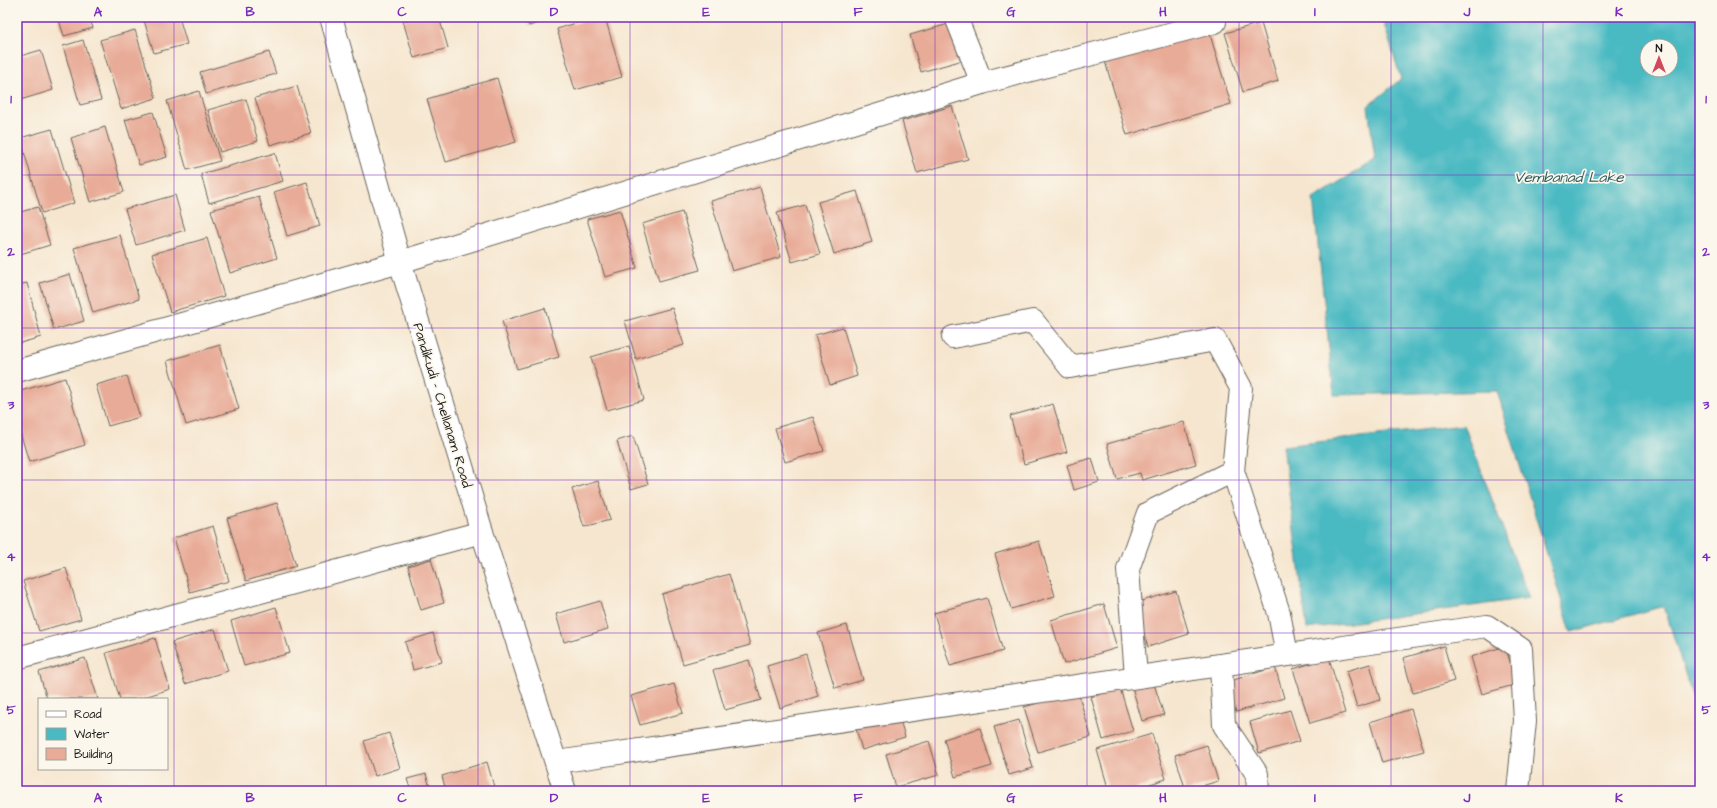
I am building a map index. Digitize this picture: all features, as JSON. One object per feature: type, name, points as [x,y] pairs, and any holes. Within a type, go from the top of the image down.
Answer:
[{"type":"street","name":"Pandikudi - Chellanam Road","points":[[331,17],[400,262],[482,532],[557,762],[565,791]]},
{"type":"street","points":[[956,17],[982,83]]},
{"type":"street","points":[[17,371],[400,262],[982,83],[1215,22]]},
{"type":"street","points":[[953,337],[1033,321],[1070,366],[1215,340],[1241,388],[1233,471],[1278,613],[1287,655]]},
{"type":"street","points":[[1136,677],[1128,569],[1148,513],[1233,471]]},
{"type":"street","points":[[17,658],[482,532]]},
{"type":"street","points":[[557,762],[1487,626],[1521,649],[1525,721],[1518,791]]},
{"type":"street","points":[[1221,664],[1224,725],[1257,774],[1258,791]]},
{"type":"water","name":"Vembanad Lake","points":[[1382,17],[1700,17],[1700,721],[1664,606],[1571,632],[1497,391],[1334,395],[1313,198],[1375,160],[1368,106],[1401,79]]},
{"type":"water","points":[[1464,425],[1529,598],[1307,629],[1283,446]]},
{"type":"building","points":[[58,17],[89,17],[93,28],[64,36]]},
{"type":"building","points":[[143,17],[179,17],[187,44],[154,53]]},
{"type":"building","points":[[418,17],[439,17],[448,48],[414,58],[403,21]]},
{"type":"building","points":[[526,17],[556,17],[529,26]]},
{"type":"building","points":[[595,17],[605,17],[622,77],[575,90],[557,29]]},
{"type":"building","points":[[952,23],[963,60],[921,72],[910,35]]},
{"type":"building","points":[[1261,23],[1278,81],[1243,92],[1225,33]]},
{"type":"building","points":[[1208,28],[1231,104],[1127,135],[1104,58]]},
{"type":"building","points":[[135,30],[156,98],[121,109],[100,40]]},
{"type":"building","points":[[83,40],[101,100],[80,105],[63,46]]},
{"type":"building","points":[[41,50],[53,90],[17,101],[17,57]]},
{"type":"building","points":[[269,52],[276,74],[206,94],[200,72]]},
{"type":"building","points":[[497,78],[516,142],[446,162],[427,99]]},
{"type":"building","points":[[297,86],[311,133],[270,145],[255,98]]},
{"type":"building","points":[[199,91],[220,161],[187,170],[167,101]]},
{"type":"building","points":[[246,99],[258,141],[220,152],[208,110]]},
{"type":"building","points":[[952,106],[968,159],[917,173],[902,121]]},
{"type":"building","points":[[153,112],[167,157],[139,165],[125,120]]},
{"type":"building","points":[[105,127],[124,192],[90,202],[71,138]]},
{"type":"building","points":[[52,129],[74,203],[42,213],[20,138]]},
{"type":"building","points":[[275,153],[283,181],[209,203],[201,174]]},
{"type":"building","points":[[307,182],[320,226],[287,236],[274,192]]},
{"type":"building","points":[[760,187],[781,257],[732,271],[711,201]]},
{"type":"building","points":[[857,191],[872,242],[834,254],[818,202]]},
{"type":"building","points":[[175,195],[185,230],[136,245],[125,209]]},
{"type":"building","points":[[259,197],[277,258],[230,273],[211,210]]},
{"type":"building","points":[[805,205],[820,254],[792,262],[777,213]]},
{"type":"building","points":[[38,207],[50,245],[17,255],[17,213]]},
{"type":"building","points":[[620,210],[637,268],[605,277],[587,219]]},
{"type":"building","points":[[682,212],[700,270],[659,281],[642,224]]},
{"type":"building","points":[[120,235],[139,299],[93,313],[74,248]]},
{"type":"building","points":[[207,238],[224,296],[170,312],[152,254]]},
{"type":"building","points":[[70,274],[84,321],[54,330],[40,283]]},
{"type":"building","points":[[27,283],[41,337],[17,344],[17,285]]},
{"type":"building","points":[[545,308],[559,357],[517,369],[502,321]]},
{"type":"building","points":[[672,308],[684,345],[636,359],[625,321]]},
{"type":"building","points":[[843,327],[857,376],[830,385],[815,335]]},
{"type":"building","points":[[220,345],[239,409],[186,425],[167,361]]},
{"type":"building","points":[[629,346],[644,400],[607,410],[591,357]]},
{"type":"building","points":[[127,376],[140,417],[108,426],[96,385]]},
{"type":"building","points":[[65,378],[85,445],[29,462],[17,422],[17,392]]},
{"type":"building","points":[[1053,404],[1067,452],[1024,464],[1010,416]]},
{"type":"building","points":[[813,417],[824,451],[785,462],[775,428]]},
{"type":"building","points":[[1184,422],[1196,464],[1142,480],[1140,473],[1117,479],[1107,444]]},
{"type":"building","points":[[633,436],[648,484],[631,489],[617,441]]},
{"type":"building","points":[[1092,458],[1099,482],[1074,490],[1067,465]]},
{"type":"building","points":[[598,481],[610,520],[584,527],[572,489]]},
{"type":"building","points":[[277,503],[296,566],[246,581],[227,518]]},
{"type":"building","points":[[213,526],[229,581],[190,592],[174,538]]},
{"type":"building","points":[[1039,541],[1055,596],[1011,609],[995,554]]},
{"type":"building","points":[[431,559],[444,603],[421,610],[408,566]]},
{"type":"building","points":[[66,568],[81,619],[39,631],[23,581]]},
{"type":"building","points":[[729,574],[750,645],[683,664],[662,594]]},
{"type":"building","points":[[1176,591],[1189,634],[1148,647],[1135,603]]},
{"type":"building","points":[[987,598],[1003,651],[950,666],[934,613]]},
{"type":"building","points":[[600,601],[608,629],[564,642],[556,614]]},
{"type":"building","points":[[1104,604],[1117,648],[1064,664],[1051,620]]},
{"type":"building","points":[[276,607],[290,653],[244,666],[231,621]]},
{"type":"building","points":[[847,625],[863,680],[835,688],[818,633]]},
{"type":"building","points":[[215,629],[228,671],[185,684],[172,642]]},
{"type":"building","points":[[433,633],[442,662],[413,670],[405,642]]},
{"type":"building","points":[[155,638],[170,689],[141,698],[120,698],[106,653]]},
{"type":"building","points":[[1444,646],[1454,681],[1413,693],[1403,658]]},
{"type":"building","points":[[1505,646],[1517,684],[1482,694],[1471,657]]},
{"type":"building","points":[[806,654],[818,696],[780,708],[767,666]]},
{"type":"building","points":[[85,658],[98,698],[47,698],[39,672]]},
{"type":"building","points":[[1329,658],[1345,713],[1310,723],[1293,669]]},
{"type":"building","points":[[749,660],[761,700],[725,710],[713,670]]},
{"type":"building","points":[[1370,664],[1380,700],[1357,707],[1346,671]]},
{"type":"building","points":[[1275,667],[1284,698],[1236,712],[1227,682]]},
{"type":"building","points":[[1153,681],[1164,715],[1142,721],[1132,687]]},
{"type":"building","points":[[674,684],[683,713],[640,725],[631,696]]},
{"type":"building","points":[[1120,688],[1133,731],[1103,740],[1091,697]]},
{"type":"building","points":[[1078,692],[1091,737],[1038,752],[1024,707]]},
{"type":"building","points":[[1411,709],[1424,751],[1382,763],[1370,722]]},
{"type":"building","points":[[1290,710],[1300,741],[1259,753],[1250,722]]},
{"type":"building","points":[[898,713],[905,737],[862,750],[855,725]]},
{"type":"building","points":[[1019,720],[1033,768],[1009,775],[994,727]]},
{"type":"building","points":[[980,728],[992,766],[955,777],[944,739]]},
{"type":"building","points":[[389,733],[400,768],[375,776],[364,741]]},
{"type":"building","points":[[1152,734],[1166,779],[1128,791],[1109,791],[1097,750]]},
{"type":"building","points":[[929,741],[939,775],[896,787],[886,754]]},
{"type":"building","points":[[1207,745],[1218,781],[1186,791],[1175,755]]},
{"type":"building","points":[[487,762],[495,790],[446,791],[442,776]]},
{"type":"building","points":[[426,774],[431,791],[411,791],[407,779]]}]
